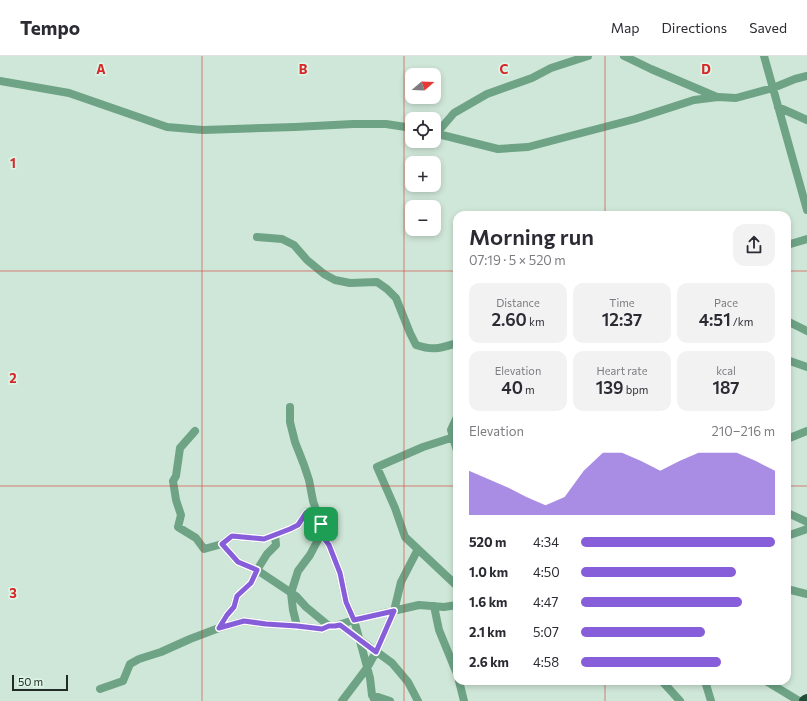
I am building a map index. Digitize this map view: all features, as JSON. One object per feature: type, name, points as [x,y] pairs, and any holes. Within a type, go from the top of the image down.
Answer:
[{"type":"street","points":[[441,127],[454,113],[487,94],[532,78],[551,68],[588,56]]},
{"type":"street","points":[[624,56],[651,70],[718,97]]},
{"type":"street","points":[[764,56],[807,210]]},
{"type":"street","points":[[441,135],[498,149],[528,147],[635,119],[694,100],[718,97],[736,98],[774,88],[807,76]]},
{"type":"street","points":[[0,81],[69,93],[167,127],[202,130],[360,124],[386,124],[405,127]]},
{"type":"street","points":[[778,107],[807,120]]},
{"type":"street","points":[[257,237],[282,239],[294,245],[307,260],[324,274],[335,280],[350,283],[377,282],[387,288],[396,298],[416,345],[426,348],[439,348],[453,344]]},
{"type":"street","points":[[791,244],[807,239]]},
{"type":"street","points":[[791,323],[807,331]]},
{"type":"street","points":[[791,361],[807,367]]},
{"type":"street","points":[[290,407],[290,422],[295,442],[309,480],[313,501],[321,524],[321,534],[310,555],[298,571],[291,593],[292,610],[297,626]]},
{"type":"street","points":[[196,431],[180,448],[176,476],[173,481],[176,500],[182,515],[178,527],[196,538],[204,549],[222,544],[232,536],[264,539],[298,525],[306,513],[321,524]]},
{"type":"street","points":[[791,438],[807,432]]},
{"type":"street","points":[[453,438],[423,447],[377,467],[395,508],[405,537],[453,582]]},
{"type":"street","points":[[791,514],[807,522]]},
{"type":"street","points":[[791,535],[807,529]]},
{"type":"street","points":[[321,534],[329,545],[340,573],[346,602],[354,620],[374,698],[390,701]]},
{"type":"street","points":[[219,628],[234,607],[237,596],[251,583],[257,570],[276,545],[275,535]]},
{"type":"street","points":[[222,544],[238,562],[257,570],[296,596],[306,607],[329,626]]},
{"type":"street","points":[[342,701],[367,668],[376,652],[394,611],[401,582],[418,549]]},
{"type":"street","points":[[791,590],[807,594]]},
{"type":"street","points":[[100,689],[123,681],[130,664],[140,659],[219,628],[244,621],[322,629],[329,626],[340,625],[354,620],[419,605],[444,607],[453,606]]},
{"type":"street","points":[[434,606],[439,630],[453,664]]},
{"type":"street","points":[[340,625],[392,663],[408,682],[418,701]]},
{"type":"street","points":[[460,685],[464,701]]},
{"type":"street","points":[[666,685],[680,701]]},
{"type":"street","points":[[706,685],[712,701]]},
{"type":"street","points":[[773,685],[799,701]]},
{"type":"route","points":[[306,513],[321,524],[321,534],[329,545],[340,573],[346,602],[354,620],[394,611],[376,652],[340,625],[329,626],[322,629],[244,621],[219,628],[234,607],[237,596],[251,583],[257,570],[238,562],[222,544],[232,536],[264,539],[298,525],[306,513]]}]
